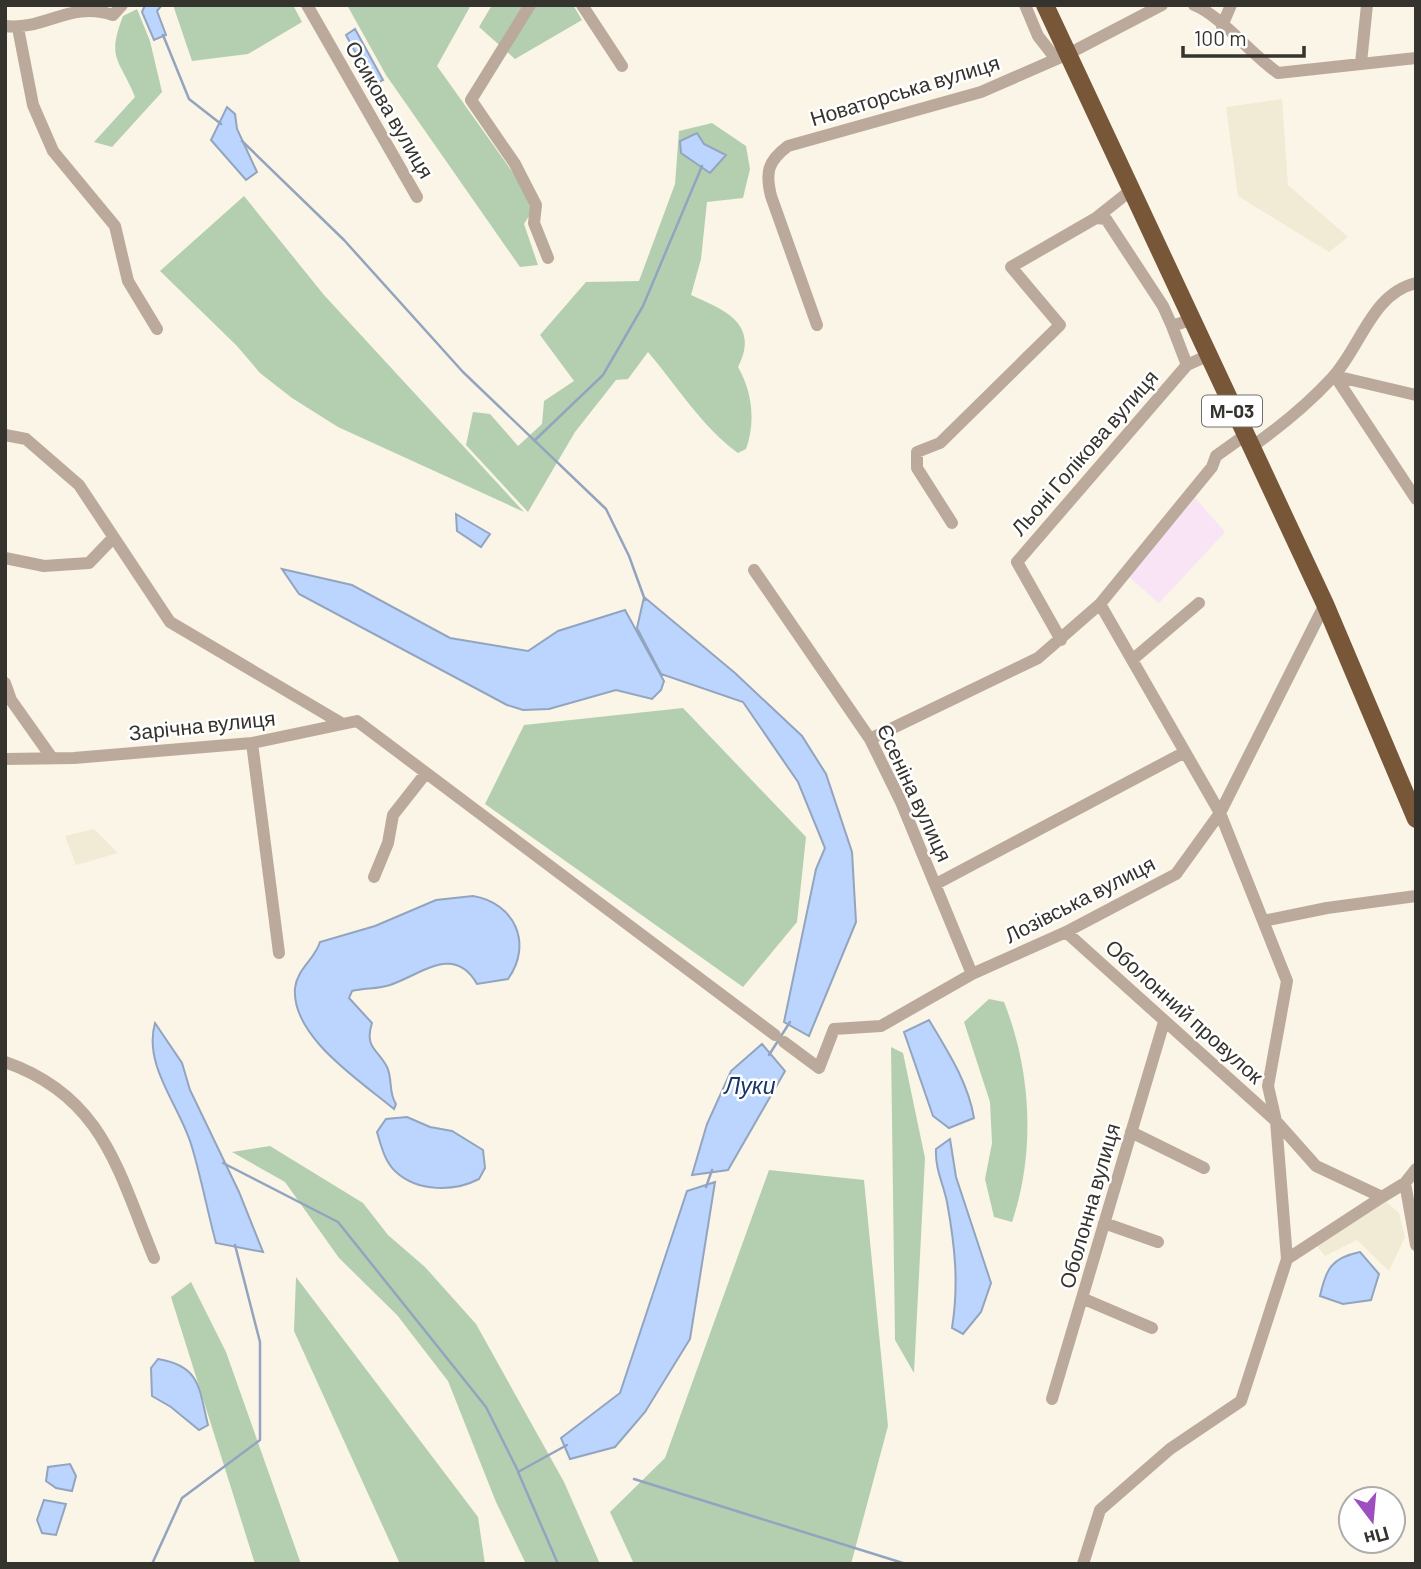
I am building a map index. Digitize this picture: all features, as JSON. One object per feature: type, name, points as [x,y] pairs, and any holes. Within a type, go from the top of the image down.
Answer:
[{"type":"highway","name":"М-03","points":[[1045,5],[1062,56],[1130,191],[1325,604],[1416,819]]},
{"type":"street","points":[[122,5],[113,15],[96,9],[76,10],[12,27],[33,105],[53,151],[115,226],[128,281],[157,329]]},
{"type":"street","name":"Осикова вулиця","points":[[307,5],[417,197]]},
{"type":"street","points":[[530,5],[471,100],[515,164],[536,205],[534,223],[548,258]]},
{"type":"street","points":[[582,5],[622,66]]},
{"type":"street","points":[[1025,5],[1038,36],[1062,56]]},
{"type":"street","name":"Новаторська вулиця","points":[[817,325],[766,175],[772,158],[788,146],[981,92],[1062,56],[1162,5]]},
{"type":"street","points":[[1194,5],[1206,10],[1254,56],[1278,74],[1416,58]]},
{"type":"street","points":[[1223,26],[1231,5]]},
{"type":"street","points":[[1361,63],[1367,5]]},
{"type":"street","points":[[952,523],[917,468],[917,452],[940,443],[1060,325],[1011,267],[1096,218],[1130,191]]},
{"type":"street","name":"Льоні Голікова вулиця","points":[[1096,218],[1106,219],[1163,306],[1186,365]]},
{"type":"street","points":[[870,739],[1038,658],[1061,640],[1100,604],[1212,467],[1216,456],[1286,423],[1335,376],[1388,295],[1416,283]]},
{"type":"street","points":[[1172,326],[1190,320]]},
{"type":"street","name":"Льоні Голікова вулиця","points":[[1061,640],[1017,562],[1186,365],[1207,356]]},
{"type":"street","points":[[1335,376],[1416,395]]},
{"type":"street","points":[[1335,376],[1416,499]]},
{"type":"street","points":[[5,435],[26,439],[79,485],[170,622],[341,723]]},
{"type":"street","points":[[5,558],[44,566],[89,563],[113,538]]},
{"type":"street","name":"Єсеніна вулиця","points":[[754,570],[870,739],[936,884],[972,974]]},
{"type":"street","points":[[1132,660],[1199,603]]},
{"type":"street","points":[[1083,1564],[1100,1510],[1170,1449],[1241,1401],[1287,1259],[1276,1121],[1268,1086],[1287,981],[1220,813],[1100,604]]},
{"type":"street","name":"Лозівська вулиця","points":[[819,1068],[834,1029],[881,1026],[972,974],[1066,932],[1176,874],[1220,813],[1325,604]]},
{"type":"street","points":[[5,683],[12,700],[52,758]]},
{"type":"street","name":"Зарічна вулиця","points":[[5,759],[252,743],[357,721],[819,1068]]},
{"type":"street","points":[[252,743],[279,953]]},
{"type":"street","points":[[936,884],[1185,752]]},
{"type":"street","points":[[374,877],[388,843],[393,815],[426,772]]},
{"type":"street","points":[[1263,921],[1327,908],[1416,896]]},
{"type":"street","name":"Оболонний провулок","points":[[1066,932],[1276,1121],[1317,1166],[1382,1197]]},
{"type":"street","name":"Оболонна вулиця","points":[[1052,1399],[1084,1299],[1130,1132],[1164,1023]]},
{"type":"street","points":[[5,1062],[53,1083],[90,1119],[110,1151],[153,1258]]},
{"type":"street","points":[[1130,1132],[1204,1168]]},
{"type":"street","points":[[1287,1259],[1405,1183],[1416,1169]]},
{"type":"street","points":[[1405,1183],[1416,1245]]},
{"type":"street","points":[[1104,1223],[1158,1242]]},
{"type":"street","points":[[1084,1299],[1152,1328]]},
{"type":"shaded area","points":[[1282,99],[1288,185],[1348,237],[1329,252],[1238,196],[1226,107]]},
{"type":"shaded area","points":[[1195,498],[1225,532],[1159,603],[1129,577]]},
{"type":"shaded area","points":[[94,829],[118,853],[76,865],[65,836]]},
{"type":"shaded area","points":[[1385,1201],[1399,1213],[1405,1237],[1389,1271],[1357,1240],[1325,1256],[1317,1246]]},
{"type":"green space","points":[[173,5],[293,5],[302,22],[248,54],[192,61]]},
{"type":"green space","points":[[347,5],[471,5],[437,66],[536,205],[524,224],[538,265],[520,267],[386,75]]},
{"type":"green space","points":[[492,5],[573,5],[582,20],[515,59],[479,27]]},
{"type":"green space","points":[[137,9],[150,41],[162,92],[112,147],[94,142],[135,97],[115,51],[123,16]]},
{"type":"green space","points":[[712,123],[746,146],[750,169],[743,198],[707,202],[701,259],[691,295],[727,313],[742,329],[744,352],[738,367],[747,386],[752,418],[746,449],[738,453],[725,443],[690,406],[648,352],[628,379],[616,380],[575,432],[528,512],[466,445],[473,412],[490,414],[518,446],[542,424],[544,401],[574,381],[540,335],[586,282],[639,281],[675,184],[679,131]]},
{"type":"green space","points":[[244,196],[324,295],[524,512],[338,427],[292,398],[260,373],[237,346],[160,271]]},
{"type":"green space","points":[[683,708],[806,837],[797,922],[743,987],[485,804],[524,725]]},
{"type":"green space","points":[[989,999],[1004,1002],[1020,1055],[1025,1083],[1025,1167],[1012,1222],[994,1217],[985,1179],[992,1143],[990,1102],[964,1022]]},
{"type":"green space","points":[[891,1047],[903,1053],[925,1158],[914,1373],[895,1340]]},
{"type":"green space","points":[[270,1146],[363,1203],[388,1235],[425,1267],[476,1324],[564,1482],[600,1564],[526,1564],[496,1502],[448,1381],[397,1315],[339,1258],[285,1182],[232,1152]]},
{"type":"green space","points":[[769,1170],[864,1180],[888,1426],[851,1564],[634,1564],[610,1512],[665,1458]]},
{"type":"green space","points":[[296,1277],[478,1517],[485,1564],[400,1564],[294,1331]]},
{"type":"green space","points":[[191,1282],[226,1352],[301,1564],[255,1564],[171,1297]]},
{"type":"water","points":[[145,5],[162,5],[157,11],[166,35],[154,40],[142,12]]},
{"type":"water","points":[[355,29],[383,80],[373,85],[346,35]]},
{"type":"water","points":[[227,107],[235,114],[237,129],[257,172],[246,180],[211,140]]},
{"type":"water","points":[[697,133],[704,144],[726,155],[710,173],[681,153],[680,141]]},
{"type":"water","points":[[456,514],[490,534],[481,547],[457,531]]},
{"type":"water","points":[[282,569],[352,585],[450,638],[528,651],[558,631],[625,610],[664,681],[661,690],[652,699],[616,690],[549,709],[523,710],[507,705],[299,594]]},
{"type":"water","points":[[644,597],[735,673],[802,736],[826,774],[852,852],[856,922],[809,1036],[784,1022],[816,869],[825,848],[798,782],[743,702],[661,674],[637,628]]},
{"type":"water","points":[[473,896],[500,907],[516,927],[519,952],[508,979],[477,984],[468,972],[458,966],[437,965],[386,986],[352,991],[349,998],[372,1023],[371,1043],[389,1072],[396,1104],[394,1109],[348,1072],[316,1041],[304,1024],[297,1006],[296,981],[320,942],[375,926],[436,900]]},
{"type":"water","points":[[929,1020],[962,1079],[974,1118],[949,1128],[933,1116],[904,1032]]},
{"type":"water","points":[[155,1023],[182,1063],[190,1090],[239,1192],[263,1252],[216,1243],[186,1129],[158,1069],[153,1039]]},
{"type":"water","name":"Луки","points":[[762,1044],[785,1071],[728,1170],[692,1175],[707,1124],[731,1071]]},
{"type":"water","points":[[407,1117],[430,1127],[452,1131],[483,1150],[485,1168],[479,1179],[459,1186],[436,1188],[405,1179],[396,1172],[386,1159],[377,1132],[386,1119]]},
{"type":"water","points":[[950,1139],[956,1177],[991,1283],[981,1312],[963,1334],[952,1328],[956,1280],[954,1250],[947,1202],[936,1156],[936,1149]]},
{"type":"water","points":[[715,1182],[690,1339],[645,1412],[615,1447],[570,1459],[561,1438],[620,1393],[687,1191]]},
{"type":"water","points":[[1360,1252],[1379,1274],[1371,1300],[1343,1304],[1320,1296],[1331,1266],[1342,1258]]},
{"type":"water","points":[[158,1359],[172,1362],[190,1373],[200,1390],[208,1425],[199,1430],[171,1407],[152,1396],[151,1368]]},
{"type":"water","points":[[70,1464],[76,1476],[72,1491],[56,1488],[46,1481],[48,1467]]},
{"type":"water","points":[[44,1500],[66,1504],[56,1535],[42,1533],[37,1520]]},
{"type":"waterway","points":[[163,35],[189,99],[221,124]]},
{"type":"waterway","points":[[242,141],[344,240],[463,372],[606,509],[629,556],[645,600]]},
{"type":"waterway","points":[[534,441],[603,375],[643,306],[702,166]]},
{"type":"waterway","points":[[769,1055],[790,1022]]},
{"type":"waterway","points":[[223,1163],[338,1222],[486,1407],[518,1471]]},
{"type":"waterway","points":[[706,1187],[712,1170]]},
{"type":"waterway","points":[[152,1564],[182,1498],[260,1440],[260,1342],[235,1245]]},
{"type":"waterway","points":[[558,1564],[518,1472],[567,1445]]},
{"type":"waterway","points":[[634,1479],[906,1564]]}]
